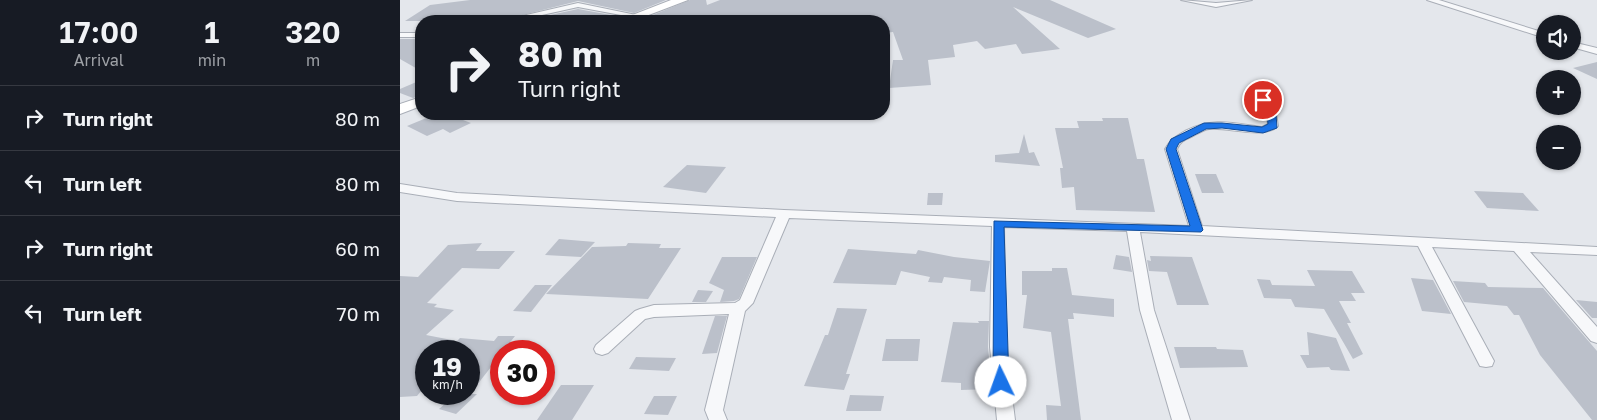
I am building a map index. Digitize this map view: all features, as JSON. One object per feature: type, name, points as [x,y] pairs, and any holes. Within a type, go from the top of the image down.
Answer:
[{"type":"main road","points":[[640,15],[682,0]]},
{"type":"main road","points":[[400,110],[415,104]]},
{"type":"street","points":[[1185,0],[1216,5],[1248,0]]},
{"type":"street","points":[[1431,0],[1536,33]]},
{"type":"street","points":[[532,15],[578,5],[632,15]]},
{"type":"street","points":[[400,35],[415,35]]},
{"type":"street","points":[[1581,47],[1597,51]]},
{"type":"street","points":[[1197,230],[1171,149],[1175,141],[1204,126],[1222,125],[1263,130],[1273,126],[1272,114],[1263,100]]},
{"type":"street","points":[[400,188],[457,197],[784,214],[1197,230],[1597,251]]},
{"type":"street","points":[[602,349],[640,315],[654,311],[738,308],[746,303],[784,214]]},
{"type":"street","points":[[998,223],[998,328],[1002,400],[1006,420]]},
{"type":"street","points":[[1133,228],[1147,310],[1181,420]]},
{"type":"street","points":[[1423,243],[1486,361]]},
{"type":"street","points":[[1518,247],[1597,337]]},
{"type":"street","points":[[718,420],[714,410],[738,308]]},
{"type":"building","points":[[470,0],[666,0],[634,13],[578,1],[523,15],[415,15],[415,21],[405,21],[430,5]]},
{"type":"building","points":[[690,0],[706,0],[707,5],[720,0],[1050,0],[1116,29],[1088,38],[1013,7],[1060,49],[1022,54],[1016,44],[985,49],[977,41],[953,45],[955,57],[928,60],[931,85],[890,88],[893,60],[903,60],[893,32],[890,32],[890,15],[653,15]]},
{"type":"building","points":[[578,9],[611,15],[550,15]]},
{"type":"building","points":[[400,39],[415,39],[415,68],[400,59]]},
{"type":"building","points":[[1597,62],[1597,79],[1581,70],[1573,68]]},
{"type":"building","points":[[415,83],[415,97],[400,93],[400,89]]},
{"type":"building","points":[[1102,118],[1128,118],[1137,159],[1144,159],[1155,212],[1076,210],[1074,187],[1062,188],[1060,168],[1063,168],[1055,128],[1079,128],[1077,121],[1103,121]]},
{"type":"building","points":[[422,120],[463,120],[471,123],[450,133],[443,129],[427,136],[407,126]]},
{"type":"building","points":[[1024,134],[1029,153],[1034,152],[1040,166],[995,162],[995,155],[1019,153]]},
{"type":"building","points":[[687,165],[726,167],[706,193],[663,187]]},
{"type":"building","points":[[1195,174],[1216,174],[1224,193],[1202,193]]},
{"type":"building","points":[[1474,191],[1523,193],[1539,211],[1487,208]]},
{"type":"building","points":[[928,193],[943,193],[942,205],[927,205]]},
{"type":"building","points":[[559,239],[595,242],[581,257],[545,255]]},
{"type":"building","points":[[482,243],[476,251],[515,251],[499,269],[462,268],[427,303],[437,304],[434,307],[454,310],[426,335],[452,340],[415,340],[415,396],[400,397],[400,276],[418,277],[448,245]]},
{"type":"building","points":[[628,243],[661,244],[659,248],[681,248],[648,299],[546,294],[592,247],[626,246]]},
{"type":"building","points":[[848,249],[916,254],[918,250],[990,261],[985,292],[970,291],[971,280],[944,277],[942,283],[928,282],[930,277],[901,271],[896,285],[833,283]]},
{"type":"building","points":[[1116,255],[1129,257],[1132,272],[1113,269]]},
{"type":"building","points":[[1150,256],[1192,257],[1209,305],[1177,305],[1167,272],[1149,271],[1147,260],[1151,261]]},
{"type":"building","points":[[722,257],[757,257],[739,299],[734,301],[720,302],[724,290],[709,283]]},
{"type":"building","points":[[1052,268],[1067,268],[1072,295],[1114,299],[1114,317],[1073,313],[1074,319],[1068,319],[1081,420],[1047,420],[1046,405],[1061,406],[1051,332],[1023,328],[1027,295],[1022,295],[1022,271],[1052,271]]},
{"type":"building","points":[[1307,270],[1352,271],[1365,293],[1351,293],[1356,301],[1339,301],[1351,323],[1347,323],[1363,354],[1353,359],[1324,309],[1295,307],[1291,299],[1264,298],[1257,279],[1270,280],[1272,285],[1315,286]]},
{"type":"building","points":[[1411,278],[1433,280],[1451,314],[1422,311]]},
{"type":"building","points":[[1453,281],[1485,283],[1488,287],[1543,288],[1597,351],[1597,420],[1592,420],[1540,355],[1519,315],[1514,315],[1507,306],[1464,302]]},
{"type":"building","points":[[535,285],[552,285],[531,312],[513,311]]},
{"type":"building","points":[[698,290],[713,291],[706,302],[692,302]]},
{"type":"building","points":[[1576,300],[1597,302],[1597,318],[1592,318]]},
{"type":"building","points":[[837,308],[867,309],[846,374],[850,374],[844,390],[804,386],[825,335],[828,335]]},
{"type":"building","points":[[715,316],[727,316],[717,353],[702,354]]},
{"type":"building","points":[[978,321],[989,321],[988,347],[992,389],[961,390],[961,383],[941,382],[953,322],[979,323]]},
{"type":"building","points":[[1307,332],[1336,338],[1350,371],[1331,370],[1329,367],[1307,368],[1300,355],[1309,355]]},
{"type":"building","points":[[498,336],[515,336],[512,340],[495,340]]},
{"type":"building","points":[[460,338],[490,341],[490,368],[480,381],[480,340],[458,340]]},
{"type":"building","points":[[886,339],[920,339],[918,361],[882,361]]},
{"type":"building","points":[[1174,347],[1216,347],[1217,349],[1243,350],[1248,367],[1180,368]]},
{"type":"building","points":[[636,357],[676,358],[669,371],[629,369]]},
{"type":"building","points":[[561,385],[594,385],[572,420],[537,420],[547,405],[555,405],[555,394]]},
{"type":"building","points":[[850,395],[884,396],[881,411],[846,411]]},
{"type":"building","points":[[654,396],[677,396],[668,415],[644,414]]},
{"type":"building","points":[[444,405],[465,405],[456,414],[439,409]]},
{"type":"route","points":[[1001,382],[998,328],[998,223],[1197,230],[1171,149],[1175,141],[1204,126],[1222,125],[1263,130],[1273,126],[1272,114],[1263,100]]}]
